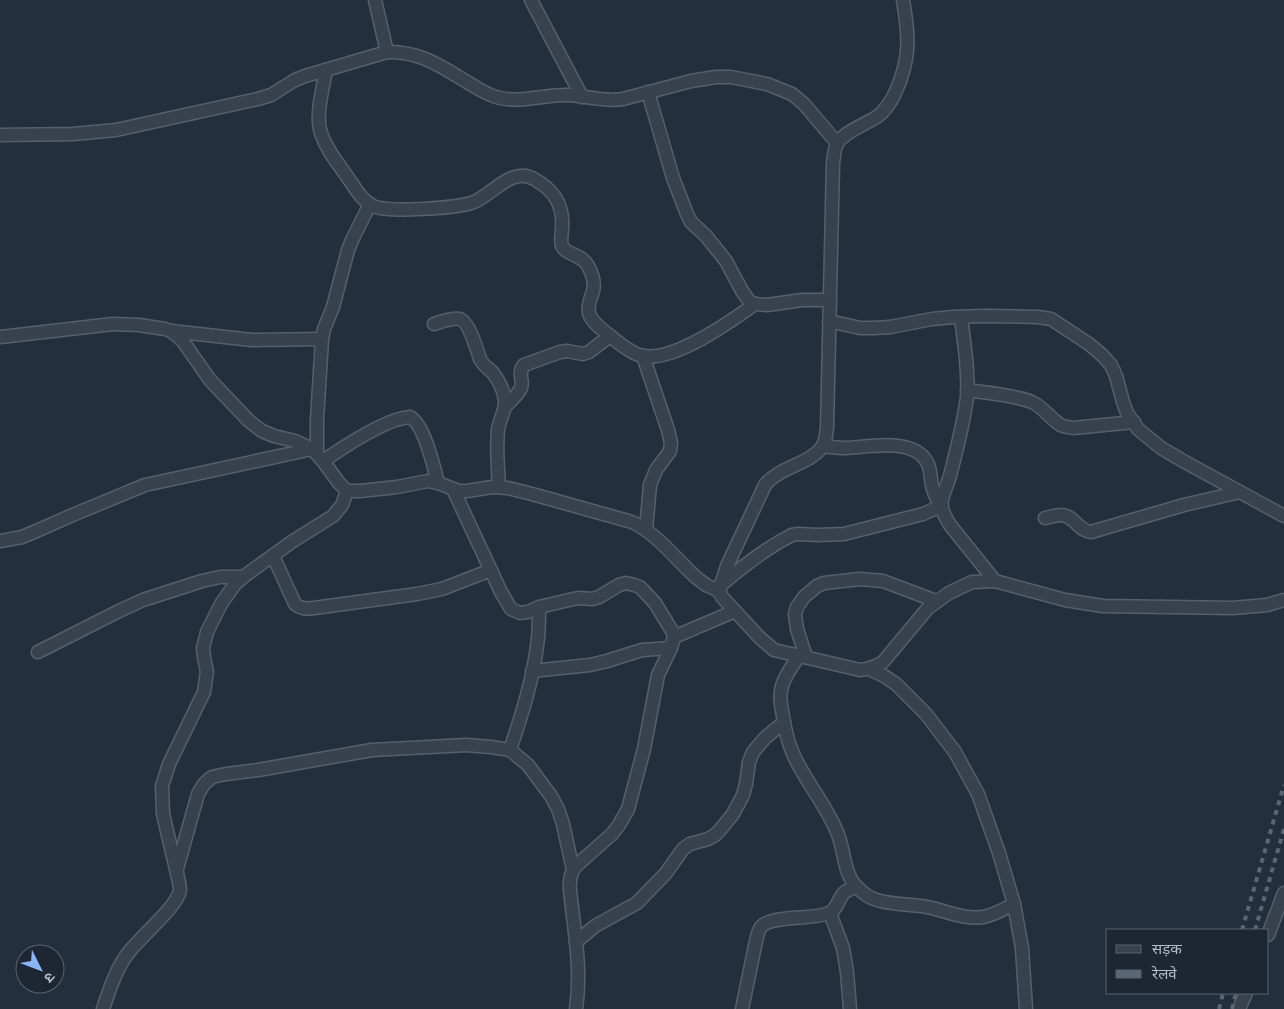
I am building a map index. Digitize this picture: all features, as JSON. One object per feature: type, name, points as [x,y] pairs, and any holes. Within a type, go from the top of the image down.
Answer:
[{"type":"street","points":[[375,0],[387,52]]},
{"type":"street","points":[[531,0],[582,97]]},
{"type":"street","points":[[903,0],[908,55],[894,94],[886,109],[843,137],[837,143],[834,163],[826,439],[817,452],[785,470],[765,485],[727,566],[720,588],[722,597],[760,638],[774,650],[860,670],[877,666],[889,656],[936,601],[972,582],[995,581],[1065,600],[1103,606],[1233,608],[1267,605],[1284,600]]},
{"type":"street","points":[[0,135],[83,134],[129,128],[258,99],[271,95],[295,80],[387,52],[399,52],[421,57],[479,89],[500,98],[521,99],[560,95],[614,100],[691,81],[731,76],[766,84],[792,94],[804,104],[837,143]]},
{"type":"street","points":[[326,70],[319,111],[320,133],[330,152],[360,194],[370,204],[380,208],[397,210],[464,204],[482,198],[498,186],[512,179],[528,175],[556,197],[563,221],[561,244],[566,252],[578,256],[589,267],[594,286],[588,308],[589,315],[610,336],[636,353],[642,356],[668,354],[718,330],[755,304]]},
{"type":"street","points":[[648,92],[673,178],[687,214],[691,222],[706,236],[726,261],[750,302],[767,305],[815,299],[830,300]]},
{"type":"street","points":[[317,455],[317,420],[324,329],[333,307],[348,250],[370,204]]},
{"type":"street","points":[[829,321],[860,328],[874,328],[932,319],[961,317],[1038,317],[1051,319],[1089,344],[1111,365],[1125,407],[1138,429],[1161,448],[1284,516]]},
{"type":"street","points":[[941,506],[953,465],[965,410],[967,373],[961,317]]},
{"type":"street","points":[[434,324],[459,318],[464,321],[481,362],[500,384],[504,393],[505,407]]},
{"type":"street","points":[[0,337],[113,324],[140,325],[172,331],[252,340],[322,339]]},
{"type":"street","points":[[172,331],[182,340],[210,380],[248,421],[262,431],[294,441],[317,455],[339,483],[347,490],[352,492],[428,481],[453,489],[467,491],[499,487],[532,494],[632,522],[646,530],[689,572],[706,585],[720,588]]},
{"type":"street","points":[[499,487],[497,463],[500,420],[505,407],[521,389],[521,368],[524,365],[560,352],[567,351],[583,354],[589,352],[610,336]]},
{"type":"street","points":[[642,356],[671,443],[670,451],[656,470],[650,485],[646,530]]},
{"type":"street","points":[[967,390],[1031,401],[1040,406],[1064,427],[1073,428],[1134,422]]},
{"type":"street","points":[[0,541],[22,537],[145,485],[339,450],[376,430],[400,419],[410,417],[416,422],[426,441],[438,483]]},
{"type":"street","points":[[822,446],[846,448],[884,445],[904,447],[921,455],[926,459],[929,466],[934,493],[950,525],[995,581]]},
{"type":"street","points":[[453,489],[507,603],[515,612],[528,612],[539,607],[578,598],[592,599],[626,583],[640,587],[655,603],[672,631],[672,642],[658,675],[644,749],[628,809],[612,834],[572,870]]},
{"type":"street","points":[[103,1009],[113,980],[127,954],[171,906],[180,890],[164,814],[162,786],[169,764],[204,692],[207,672],[203,648],[207,632],[221,604],[236,584],[294,540],[333,516],[342,505],[347,490]]},
{"type":"street","points":[[1045,518],[1066,515],[1086,531],[1091,532],[1184,505],[1240,492]]},
{"type":"street","points":[[720,588],[737,570],[792,535],[830,536],[844,534],[923,514],[941,506]]},
{"type":"street","points":[[273,556],[295,604],[300,608],[314,608],[417,594],[442,589],[491,570]]},
{"type":"street","points":[[38,652],[143,600],[202,581],[220,577],[243,577]]},
{"type":"street","points":[[936,601],[883,581],[860,579],[824,583],[810,591],[800,601],[795,620],[802,657],[786,676],[780,696],[787,739],[794,757],[838,834],[851,880],[872,898],[981,917],[995,914],[1014,904]]},
{"type":"street","points":[[510,750],[525,705],[532,671],[538,636],[539,607]]},
{"type":"street","points":[[532,671],[590,665],[672,642],[735,611]]},
{"type":"street","points":[[869,669],[884,676],[904,691],[926,714],[955,752],[978,794],[1004,867],[1014,904],[1022,948],[1026,1009]]},
{"type":"street","points":[[576,942],[595,926],[637,903],[666,872],[683,849],[690,844],[708,839],[720,830],[733,814],[743,795],[749,762],[753,752],[765,738],[784,722]]},
{"type":"street","points":[[176,872],[198,794],[204,784],[212,777],[380,750],[466,746],[510,750],[528,765],[543,784],[555,802],[563,824],[572,870],[569,881],[579,979],[576,1009]]},
{"type":"street","points":[[742,1009],[756,941],[761,926],[777,919],[800,918],[830,913],[835,909],[845,892],[856,886]]},
{"type":"street","points":[[1269,932],[1284,893]]},
{"type":"street","points":[[830,913],[844,948],[850,1009]]},
{"type":"street","points":[[1239,1009],[1246,994]]},
{"type":"railway","points":[[1242,929],[1284,785]]},
{"type":"railway","points":[[1255,929],[1284,829]]},
{"type":"railway","points":[[1219,1009],[1223,994]]},
{"type":"railway","points":[[1232,1009],[1236,994]]}]
